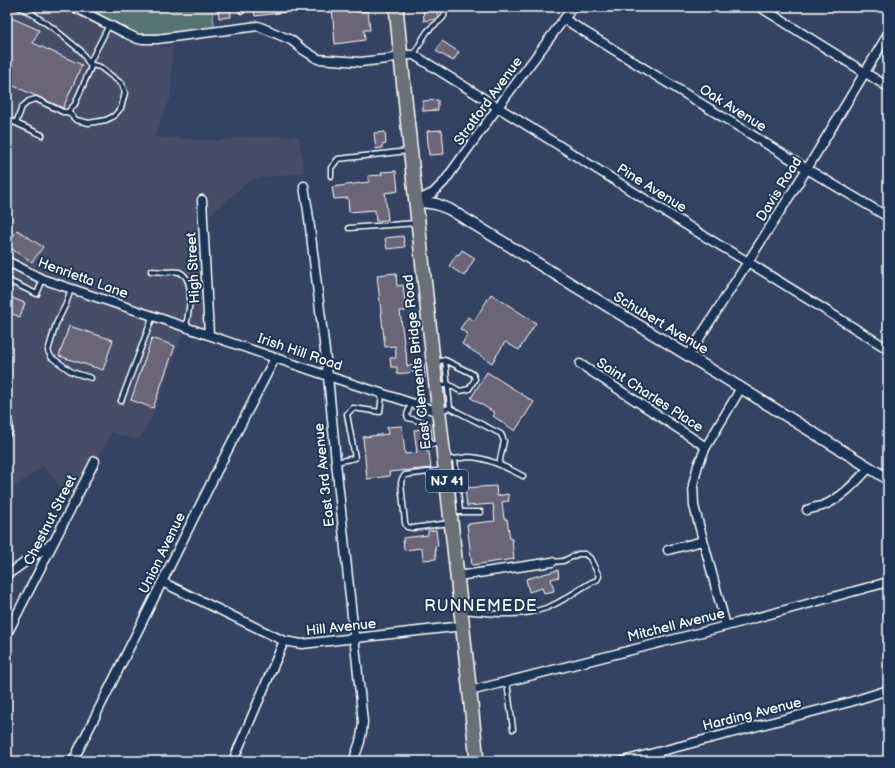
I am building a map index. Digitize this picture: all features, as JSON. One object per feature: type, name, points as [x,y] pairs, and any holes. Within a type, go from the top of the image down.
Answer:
[{"type":"main road","name":"East Clements Bridge Road","points":[[396,7],[418,222],[442,385],[442,444],[448,463],[454,516],[458,576],[477,761]]},
{"type":"street","points":[[74,7],[138,38],[157,39],[258,26],[291,40],[318,59],[360,62],[387,59],[401,55],[414,55]]},
{"type":"street","name":"Stratford Avenue","points":[[416,201],[433,193],[444,182],[573,7]]},
{"type":"street","points":[[760,7],[888,87]]},
{"type":"street","name":"Oak Avenue","points":[[564,18],[807,169],[888,217]]},
{"type":"street","name":"Davis Road","points":[[688,356],[807,169],[888,34]]},
{"type":"street","name":"Pine Avenue","points":[[414,55],[888,349]]},
{"type":"street","name":"East 3rd Avenue","points":[[304,186],[328,376],[362,722],[360,742],[353,761]]},
{"type":"street","name":"High Street","points":[[202,200],[209,335]]},
{"type":"street","name":"Schubert Avenue","points":[[416,201],[436,204],[449,209],[888,479]]},
{"type":"street","name":"Henrietta Lane","points":[[9,262],[43,279],[153,316]]},
{"type":"street","name":"Irish Hill Road","points":[[153,316],[382,394],[411,403],[442,410]]},
{"type":"street","name":"Union Avenue","points":[[73,761],[217,471],[275,358]]},
{"type":"street","name":"Saint Charles Place","points":[[580,364],[706,447]]},
{"type":"street","points":[[726,626],[694,506],[693,485],[698,465],[706,447],[741,388]]},
{"type":"street","name":"Chestnut Street","points":[[7,634],[95,461]]},
{"type":"street","points":[[807,510],[823,505],[838,497],[856,482],[869,468]]},
{"type":"street","points":[[668,550],[703,541]]},
{"type":"street","points":[[7,575],[53,542]]},
{"type":"street","points":[[458,576],[552,562]]},
{"type":"street","name":"Hill Avenue","points":[[162,582],[284,641],[302,644],[463,626]]},
{"type":"street","name":"Mitchell Avenue","points":[[470,691],[726,626],[888,582]]},
{"type":"street","points":[[233,761],[284,641]]},
{"type":"street","name":"Harding Avenue","points":[[623,761],[850,702],[888,690]]},
{"type":"lane","points":[[19,7],[32,13],[81,51],[91,67],[75,104],[68,112]]},
{"type":"lane","points":[[32,13],[34,7]]},
{"type":"lane","points":[[414,55],[427,32],[445,15],[444,10]]},
{"type":"lane","points":[[89,64],[109,25]]},
{"type":"lane","points":[[16,123],[22,107],[29,101],[36,99],[63,112],[68,112],[76,120],[89,123],[106,120],[114,116],[121,108],[125,93],[122,84],[100,67],[89,64]]},
{"type":"lane","points":[[7,119],[42,135]]},
{"type":"lane","points":[[331,176],[331,168],[338,159],[410,151]]},
{"type":"lane","points":[[349,228],[418,222]]},
{"type":"lane","points":[[7,272],[9,262]]},
{"type":"lane","points":[[151,271],[178,271],[184,274],[189,282],[190,292],[186,327]]},
{"type":"lane","points":[[7,280],[37,294],[43,279]]},
{"type":"lane","points":[[71,289],[66,304],[56,324],[48,351],[51,357],[72,372],[91,378]]},
{"type":"lane","points":[[121,401],[153,316]]},
{"type":"lane","points":[[439,361],[473,374],[475,379],[469,389],[460,392],[442,385]]},
{"type":"lane","points":[[336,462],[354,458],[347,414],[353,408],[380,412],[382,394]]},
{"type":"lane","points":[[411,403],[406,415],[408,418],[426,423],[429,427],[429,440],[431,444],[442,444]]},
{"type":"lane","points":[[442,410],[500,434],[504,441],[499,464]]},
{"type":"lane","points":[[7,421],[10,424],[10,432],[7,435]]},
{"type":"lane","points":[[481,512],[454,516],[412,528],[407,527],[405,523],[401,482],[402,479],[405,475],[470,457],[499,464],[523,476]]},
{"type":"lane","points":[[462,611],[517,615],[546,608],[597,580],[599,576],[590,558],[585,554],[578,554],[563,561],[552,562]]},
{"type":"lane","points":[[507,681],[513,730]]},
{"type":"shaded area","points":[[7,7],[73,7],[125,35],[122,40],[172,48],[171,96],[154,137],[224,140],[246,137],[299,136],[304,172],[250,180],[202,222],[211,337],[184,330],[153,415],[139,440],[111,433],[74,504],[43,466],[7,493]]},
{"type":"green space","points":[[73,7],[212,7],[215,32],[125,35]]},
{"type":"building","points":[[218,7],[230,7],[231,17],[219,18]]},
{"type":"building","points":[[254,7],[296,7],[296,11],[255,16]]},
{"type":"building","points":[[332,7],[357,7],[357,12],[368,11],[370,30],[364,30],[365,40],[335,44]]},
{"type":"building","points":[[423,7],[436,7],[438,18],[424,21]]},
{"type":"building","points":[[7,16],[39,30],[33,43],[82,65],[63,108],[7,83]]},
{"type":"building","points":[[442,41],[459,52],[453,61],[436,51]]},
{"type":"building","points":[[438,100],[438,110],[423,111],[423,101]]},
{"type":"building","points":[[442,130],[444,154],[429,155],[427,131]]},
{"type":"building","points":[[385,132],[386,144],[382,145],[382,148],[376,149],[374,133]]},
{"type":"building","points":[[396,171],[398,191],[385,193],[388,220],[376,221],[375,210],[349,212],[348,198],[334,199],[332,187],[369,182],[368,176],[382,175],[381,172]]},
{"type":"building","points":[[17,230],[43,247],[32,262],[7,246]]},
{"type":"building","points":[[403,236],[405,247],[387,249],[385,238]]},
{"type":"building","points":[[462,250],[475,258],[464,276],[449,266],[457,254],[459,255]]},
{"type":"building","points":[[396,273],[397,286],[403,285],[406,311],[400,311],[407,366],[424,364],[425,378],[416,379],[415,372],[397,374],[397,367],[391,367],[390,358],[396,358],[395,346],[385,347],[377,275]]},
{"type":"building","points":[[491,294],[536,323],[519,350],[505,342],[492,363],[462,344],[468,334],[460,329],[468,317],[474,321]]},
{"type":"building","points":[[7,296],[25,303],[20,317],[7,312]]},
{"type":"building","points":[[69,326],[113,340],[103,370],[59,356]]},
{"type":"building","points":[[152,338],[175,346],[153,408],[131,400]]},
{"type":"building","points":[[487,372],[534,402],[515,431],[493,416],[495,413],[471,398]]},
{"type":"building","points":[[402,426],[405,454],[417,453],[414,430],[424,429],[431,468],[389,472],[390,476],[367,479],[363,437],[388,434],[387,427]]},
{"type":"building","points":[[496,486],[497,496],[508,494],[509,501],[502,502],[504,519],[507,519],[510,539],[512,539],[514,559],[472,565],[467,524],[495,521],[493,504],[467,506],[465,488]]},
{"type":"building","points":[[436,530],[438,546],[435,546],[436,559],[423,560],[422,548],[404,550],[403,538],[428,535],[428,531]]},
{"type":"building","points":[[558,570],[559,577],[551,579],[554,591],[544,593],[542,588],[529,592],[526,579]]},
{"type":"district","name":"RUNNEMEDE","points":[[481,606]]}]
